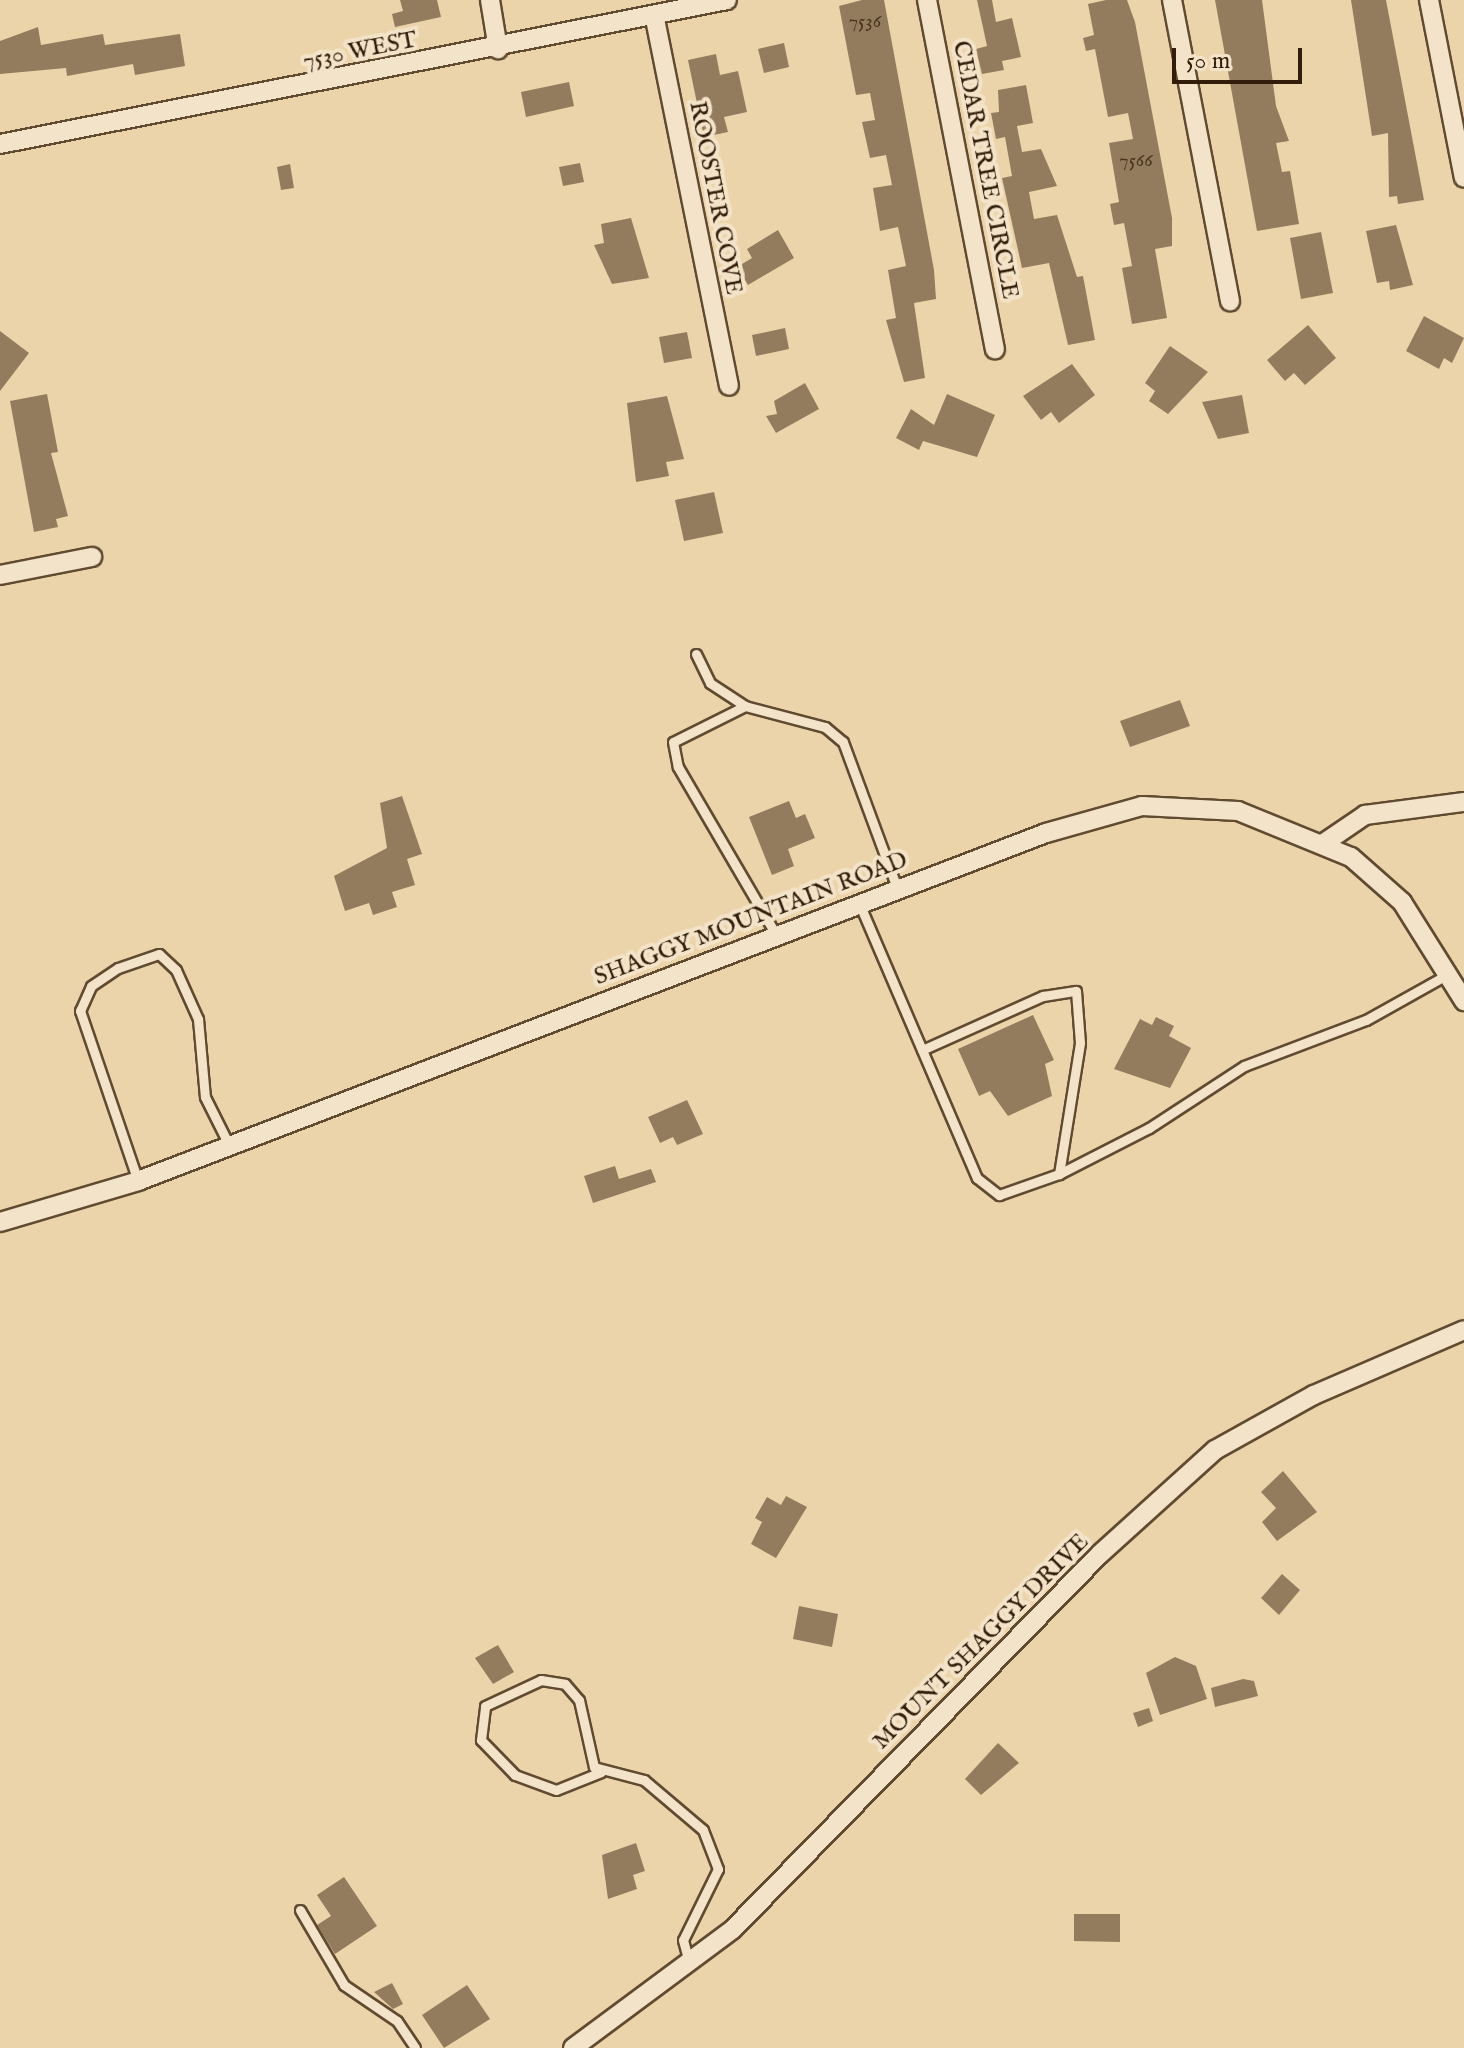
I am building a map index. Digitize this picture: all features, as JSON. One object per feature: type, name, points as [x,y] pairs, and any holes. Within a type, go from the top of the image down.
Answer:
[{"type":"street","points":[[490,0],[498,49]]},
{"type":"street","name":"7530 WEST","points":[[0,144],[655,19],[727,0]]},
{"type":"street","name":"CEDAR TREE CIRCLE","points":[[927,0],[995,349]]},
{"type":"street","points":[[1172,0],[1230,301]]},
{"type":"street","points":[[1429,0],[1464,178]]},
{"type":"street","name":"ROOSTER COVE","points":[[655,19],[729,386]]},
{"type":"street","points":[[0,573],[92,557]]},
{"type":"street","points":[[1324,843],[1365,815],[1464,802]]},
{"type":"street","name":"SHAGGY MOUNTAIN ROAD","points":[[0,1222],[138,1181],[897,888],[1142,806],[1238,811],[1324,843],[1384,884],[1450,973],[1464,1001]]},
{"type":"street","name":"MOUNT SHAGGY DRIVE","points":[[573,2048],[690,1966],[1100,1554],[1215,1450],[1314,1395],[1464,1330]]},
{"type":"lane","points":[[696,654],[710,683],[745,706],[812,722],[843,742],[897,888]]},
{"type":"lane","points":[[745,706],[673,742],[678,767],[776,935]]},
{"type":"lane","points":[[859,903],[977,1178],[999,1195],[1059,1174],[1244,1066],[1366,1020],[1450,973]]},
{"type":"lane","points":[[138,1181],[80,1011],[91,986],[118,968],[159,954],[176,970],[198,1019],[205,1097],[229,1145]]},
{"type":"lane","points":[[922,1050],[1043,996],[1076,991],[1080,1043],[1059,1174]]},
{"type":"lane","points":[[601,1772],[589,1758],[579,1700],[565,1684],[541,1680],[485,1706],[481,1740],[515,1775],[556,1790],[601,1772],[644,1780],[712,1842],[718,1869],[683,1940],[690,1966]]},
{"type":"lane","points":[[300,1910],[344,1985],[397,2021],[415,2048]]},
{"type":"building","points":[[400,0],[437,0],[441,17],[395,27],[392,14],[403,11]]},
{"type":"building","points":[[862,0],[884,0],[934,270],[936,299],[914,303],[925,378],[904,382],[886,320],[896,318],[888,270],[906,266],[898,227],[880,231],[873,188],[892,185],[886,155],[870,158],[862,122],[875,120],[870,93],[856,95],[839,6]]},
{"type":"building","points":[[977,0],[992,0],[996,22],[1012,18],[1021,57],[1002,61],[1004,70],[982,74],[976,49],[987,46]]},
{"type":"building","points":[[1127,0],[1135,22],[1172,218],[1172,246],[1155,249],[1167,318],[1132,324],[1122,268],[1132,266],[1124,223],[1114,225],[1110,204],[1119,202],[1109,143],[1133,139],[1128,113],[1108,117],[1095,49],[1086,51],[1083,38],[1094,35],[1088,4]]},
{"type":"building","points":[[1215,0],[1262,0],[1276,106],[1289,141],[1276,143],[1282,172],[1290,171],[1299,224],[1257,231]]},
{"type":"building","points":[[1351,0],[1386,0],[1424,200],[1398,204],[1397,196],[1389,197],[1388,133],[1372,136]]},
{"type":"building","points":[[38,27],[41,45],[103,34],[105,45],[180,34],[185,66],[135,75],[133,64],[67,76],[66,68],[0,74],[0,41]]},
{"type":"building","points":[[784,43],[789,67],[764,73],[758,49]]},
{"type":"building","points":[[716,54],[720,75],[738,71],[747,112],[724,117],[728,132],[704,137],[688,60]]},
{"type":"building","points":[[569,82],[574,106],[526,117],[521,92]]},
{"type":"building","points":[[1026,85],[1033,123],[1017,126],[1022,152],[1041,149],[1057,186],[1029,192],[1034,219],[1057,215],[1077,277],[1083,276],[1095,340],[1068,345],[1049,263],[1022,268],[1002,178],[1012,176],[1005,137],[996,139],[991,113],[999,112],[998,90]]},
{"type":"building","points":[[580,163],[584,182],[563,186],[559,167]]},
{"type":"building","points":[[290,164],[294,188],[281,190],[277,167]]},
{"type":"building","points":[[631,218],[649,278],[612,284],[594,245],[604,243],[601,224]]},
{"type":"building","points":[[1396,225],[1413,285],[1390,290],[1389,281],[1377,283],[1366,231]]},
{"type":"building","points":[[778,230],[794,258],[748,285],[737,267],[752,258],[747,249]]},
{"type":"building","points":[[1321,232],[1333,293],[1301,299],[1290,238]]},
{"type":"building","points":[[1424,316],[1464,338],[1452,363],[1444,358],[1439,369],[1406,351]]},
{"type":"building","points":[[1308,325],[1336,358],[1305,385],[1294,373],[1285,381],[1267,360]]},
{"type":"building","points":[[785,328],[789,349],[756,356],[752,335]]},
{"type":"building","points":[[0,331],[29,353],[0,391]]},
{"type":"building","points":[[687,332],[692,358],[664,363],[659,337]]},
{"type":"building","points":[[1170,346],[1208,372],[1168,414],[1149,401],[1155,391],[1145,383]]},
{"type":"building","points":[[1072,364],[1095,395],[1059,423],[1051,412],[1041,420],[1023,396]]},
{"type":"building","points":[[805,383],[819,409],[776,433],[766,416],[777,414],[774,401]]},
{"type":"building","points":[[47,394],[58,452],[51,453],[68,516],[56,519],[58,527],[34,532],[10,401]]},
{"type":"building","points":[[947,394],[995,415],[977,457],[923,441],[919,450],[896,438],[911,409],[934,425]]},
{"type":"building","points":[[1242,395],[1249,433],[1218,439],[1202,402]]},
{"type":"building","points":[[667,396],[684,459],[666,462],[669,476],[636,482],[627,403]]},
{"type":"building","points":[[714,492],[723,533],[684,541],[675,500]]},
{"type":"building","points":[[1180,700],[1190,726],[1130,747],[1120,721]]},
{"type":"building","points":[[402,796],[422,854],[407,859],[415,885],[392,892],[397,907],[373,915],[369,903],[345,911],[334,876],[387,848],[380,803]]},
{"type":"building","points":[[789,801],[796,818],[805,814],[815,838],[788,849],[794,866],[772,875],[749,817]]},
{"type":"building","points":[[1033,1015],[1054,1060],[1045,1064],[1052,1096],[1008,1116],[990,1091],[979,1096],[958,1049]]},
{"type":"building","points":[[1156,1017],[1174,1026],[1169,1036],[1191,1048],[1170,1088],[1114,1069],[1140,1019],[1152,1025]]},
{"type":"building","points":[[687,1100],[703,1134],[677,1145],[673,1137],[660,1143],[648,1117]]},
{"type":"building","points":[[615,1166],[619,1179],[651,1169],[656,1182],[593,1203],[584,1176]]},
{"type":"building","points":[[1283,1471],[1317,1512],[1277,1541],[1262,1522],[1276,1508],[1261,1492]]},
{"type":"building","points":[[786,1496],[807,1507],[776,1558],[751,1544],[762,1522],[755,1518],[767,1497],[781,1505]]},
{"type":"building","points":[[1282,1574],[1300,1590],[1279,1615],[1261,1598]]},
{"type":"building","points":[[799,1606],[838,1614],[832,1647],[793,1639]]},
{"type":"building","points":[[498,1645],[514,1672],[493,1684],[475,1658]]},
{"type":"building","points":[[1175,1657],[1196,1666],[1207,1699],[1160,1715],[1146,1673]]},
{"type":"building","points":[[1243,1679],[1254,1681],[1258,1696],[1215,1707],[1211,1688]]},
{"type":"building","points":[[1149,1708],[1153,1721],[1138,1727],[1133,1713]]},
{"type":"building","points":[[998,1743],[1019,1763],[981,1795],[965,1779]]},
{"type":"building","points":[[636,1843],[645,1871],[633,1875],[637,1889],[608,1899],[602,1855]]},
{"type":"building","points":[[344,1877],[377,1926],[335,1954],[317,1925],[331,1916],[317,1895]]},
{"type":"building","points":[[1074,1914],[1120,1914],[1120,1942],[1074,1941]]},
{"type":"building","points":[[392,1983],[403,2004],[393,2009],[374,1992]]},
{"type":"building","points":[[467,1985],[490,2019],[444,2048],[422,2015]]}]
